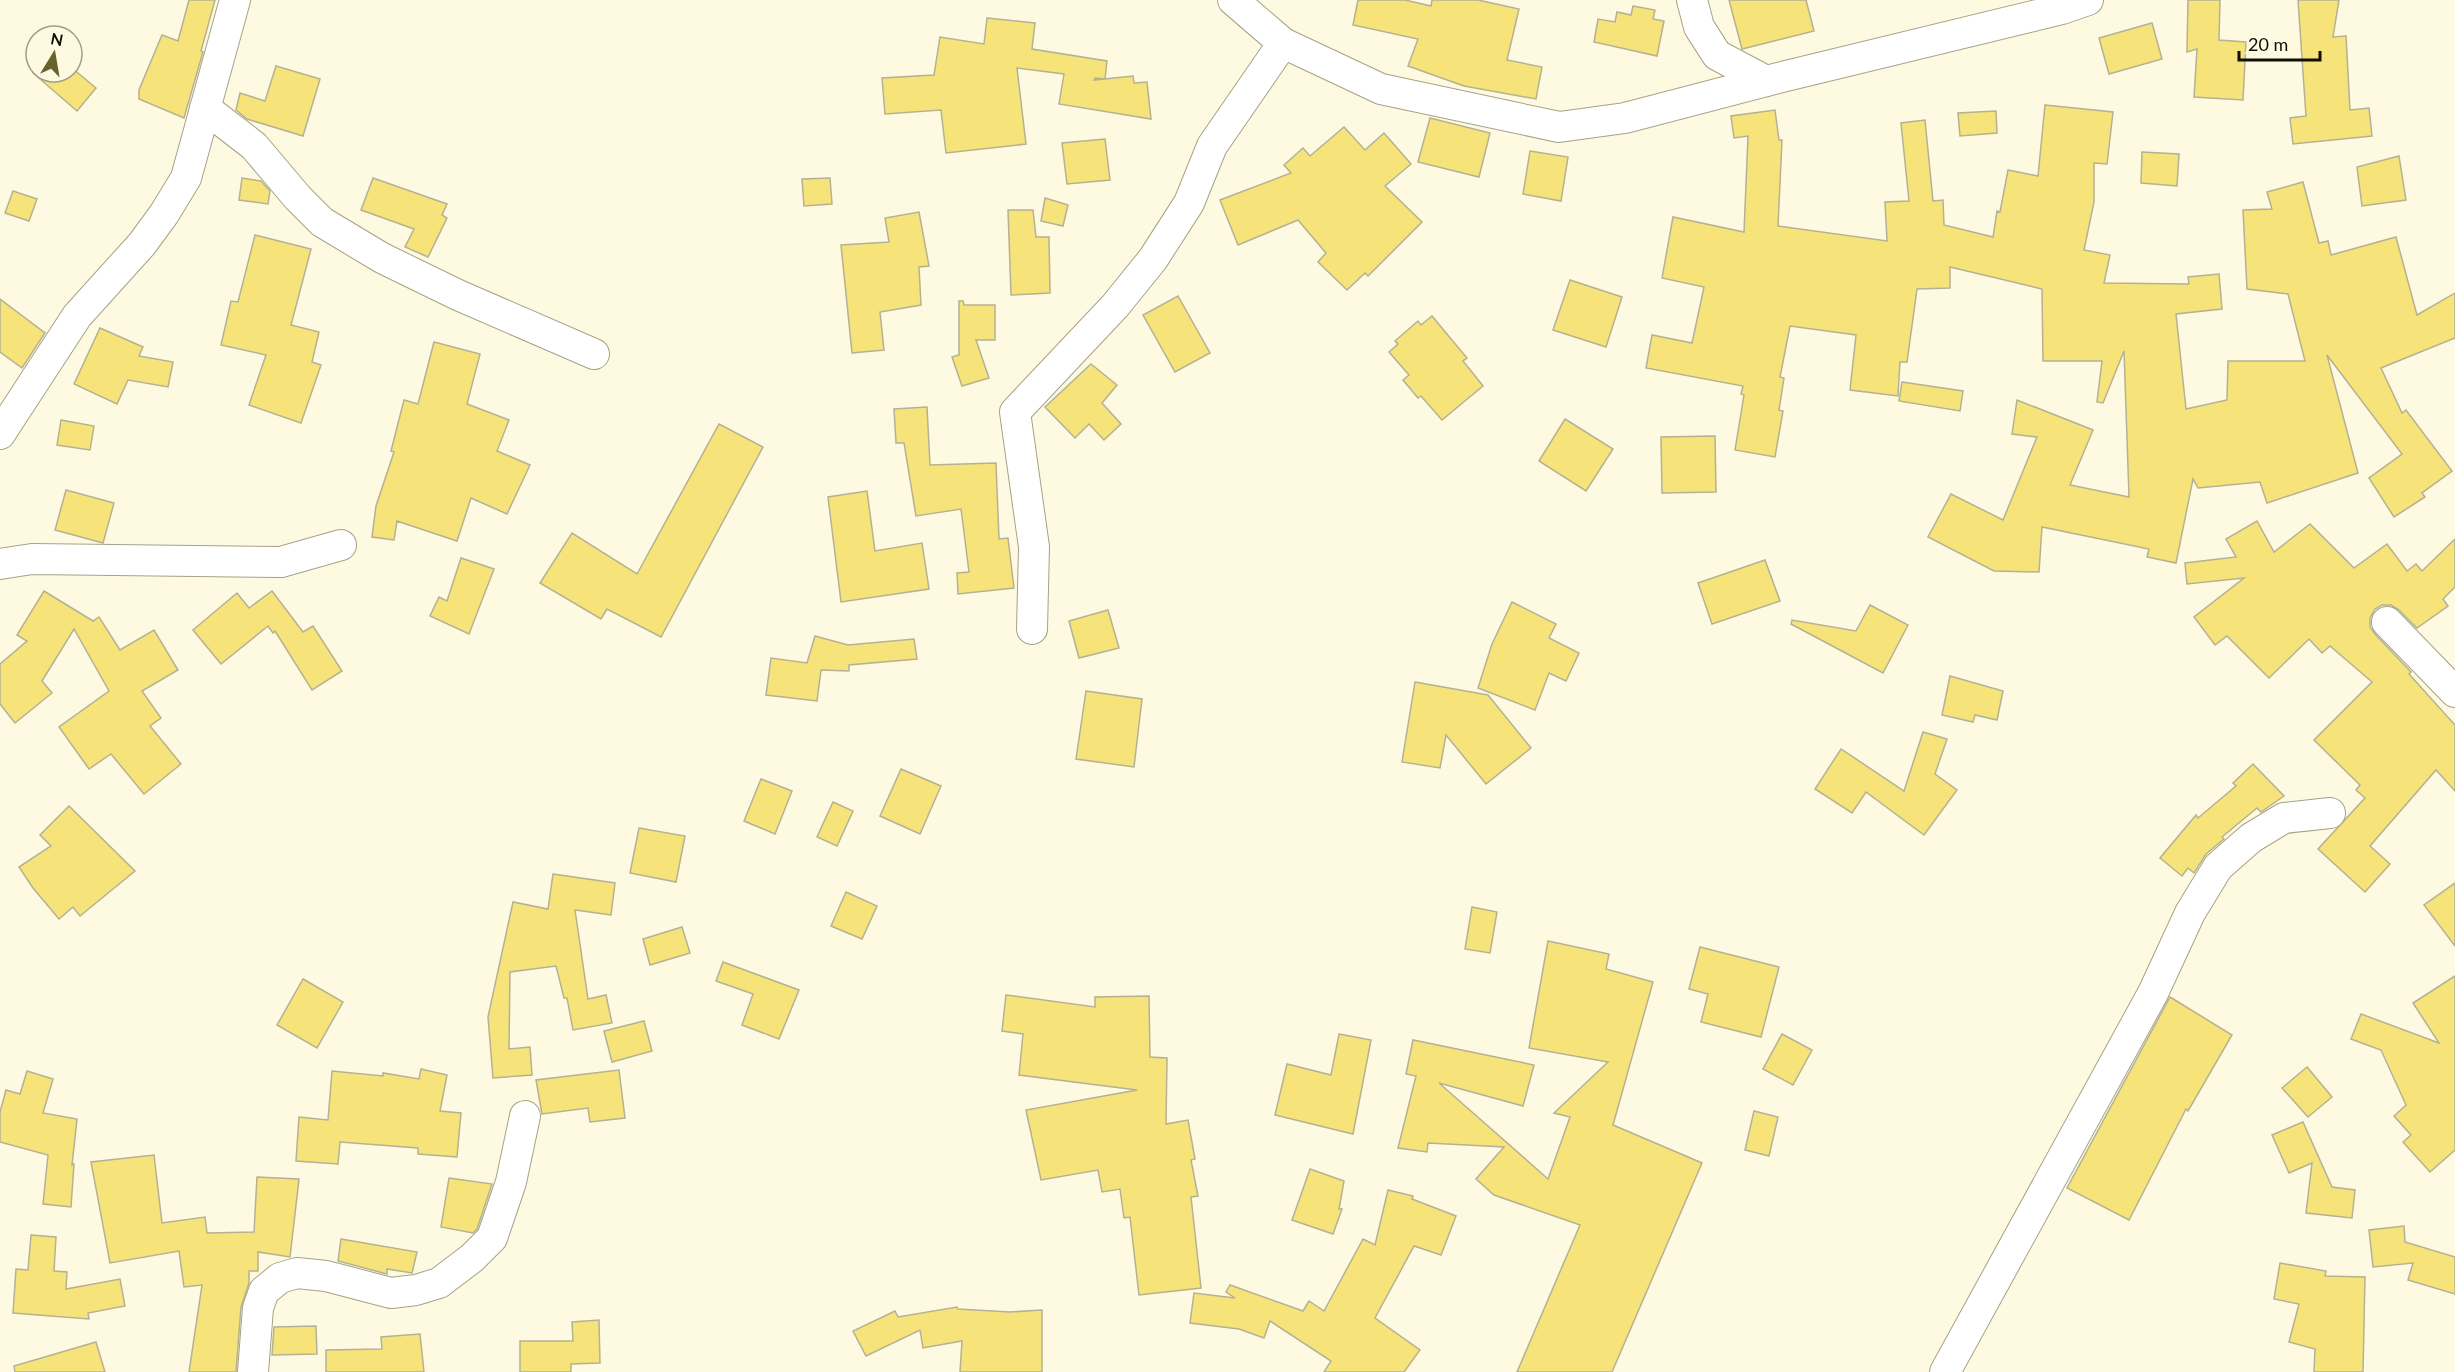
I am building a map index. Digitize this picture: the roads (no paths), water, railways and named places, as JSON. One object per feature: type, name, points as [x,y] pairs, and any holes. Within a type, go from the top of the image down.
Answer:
[{"type":"street","points":[[0,434],[77,316],[142,244],[186,178],[235,0]]},
{"type":"street","points":[[1233,0],[1283,43],[1381,89],[1559,127],[1625,118],[2062,9],[2088,0]]},
{"type":"street","points":[[1692,0],[1699,27],[1717,55],[1766,81]]},
{"type":"street","points":[[1032,629],[1034,547],[1015,412],[1115,306],[1153,258],[1189,202],[1212,146],[1283,43]]},
{"type":"street","points":[[205,108],[254,146],[298,198],[322,222],[382,258],[458,295],[594,354]]},
{"type":"street","points":[[0,564],[32,559],[281,562],[341,545]]},
{"type":"street","points":[[2387,622],[2455,692]]},
{"type":"street","points":[[1945,1372],[2153,993],[2190,913],[2218,867],[2251,838],[2284,818],[2330,813]]},
{"type":"street","points":[[254,1372],[258,1308],[264,1291],[280,1278],[297,1273],[326,1276],[391,1293],[416,1290],[439,1283],[472,1258],[492,1238],[511,1182],[525,1116]]}]
